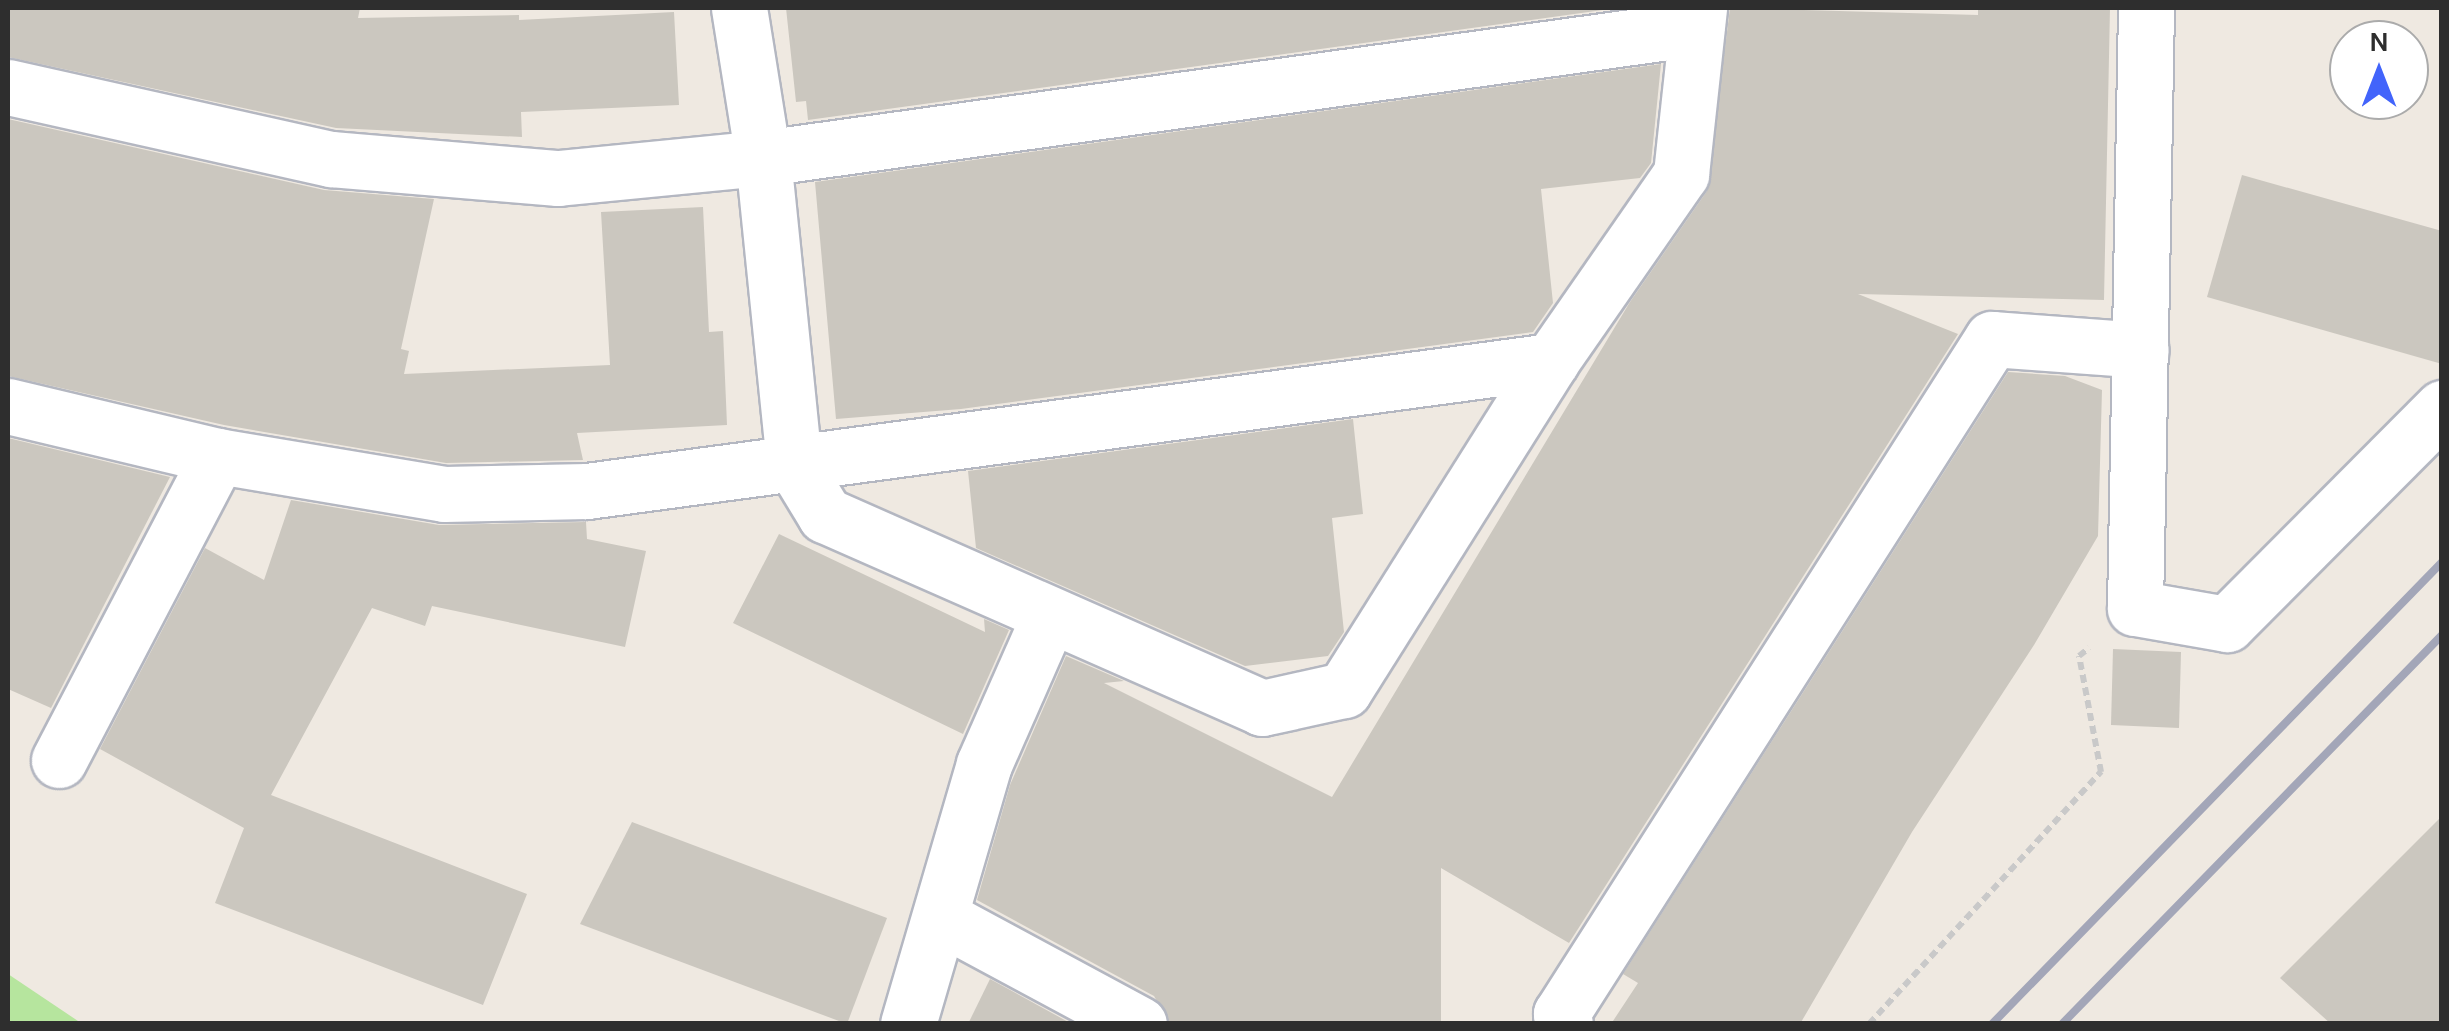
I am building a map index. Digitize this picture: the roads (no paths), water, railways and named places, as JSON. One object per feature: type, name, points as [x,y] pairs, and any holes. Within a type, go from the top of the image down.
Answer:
[{"type":"street","points":[[8,87],[331,159],[558,178],[763,158],[1698,18],[1681,174],[1551,361],[1344,690],[1262,708],[1048,618],[824,515],[794,464],[763,158],[739,8]]},
{"type":"street","points":[[2146,8],[2135,608],[2227,624],[2442,408]]},
{"type":"street","points":[[1565,1024],[1562,1014],[1992,339],[2141,350]]},
{"type":"street","points":[[8,406],[218,456],[444,494],[587,491],[1551,361]]},
{"type":"street","points":[[59,760],[218,456]]},
{"type":"street","points":[[908,1024],[984,764],[1048,618]]},
{"type":"street","points":[[940,917],[1139,1024]]},
{"type":"railway","points":[[1992,1024],[2442,562]]},
{"type":"railway","points":[[2062,1024],[2442,635]]}]
